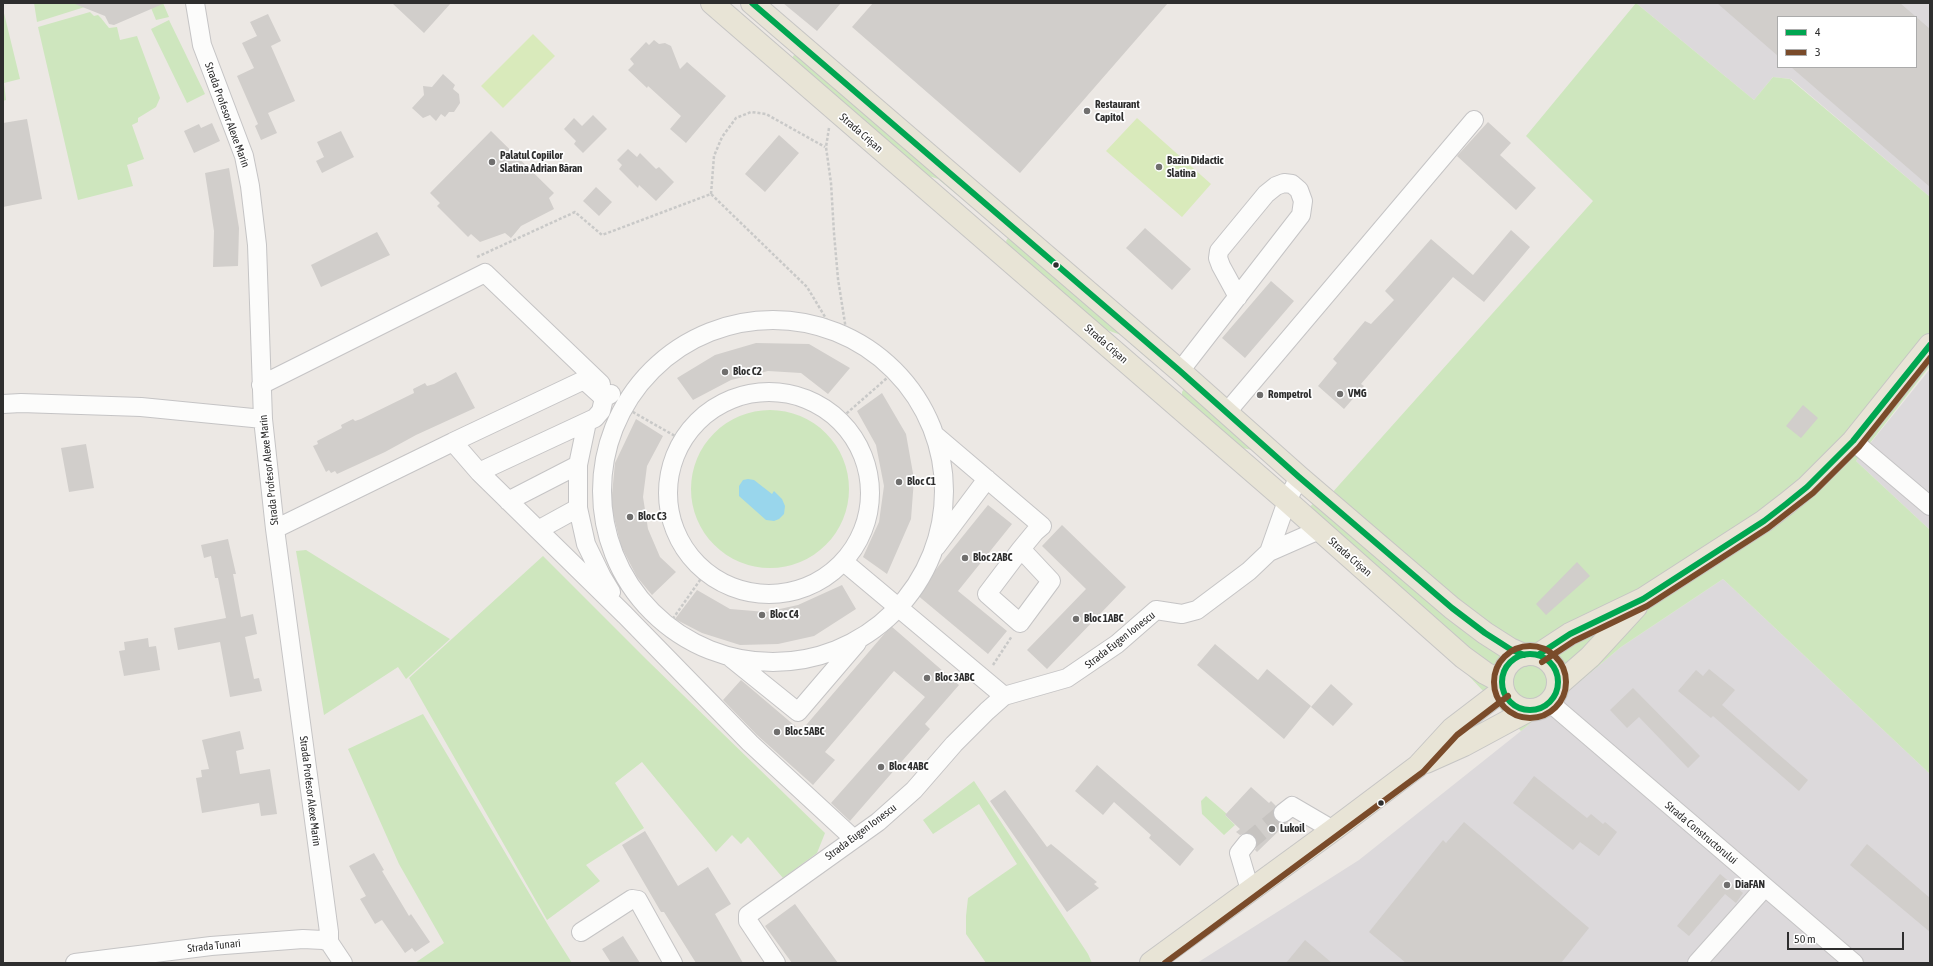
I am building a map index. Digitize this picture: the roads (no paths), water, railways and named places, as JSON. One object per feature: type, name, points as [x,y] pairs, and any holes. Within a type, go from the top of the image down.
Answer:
[{"type":"main road","name":"Strada Crișan","points":[[712,3],[1287,501],[1473,665],[1503,686]]},
{"type":"main road","points":[[756,5],[1452,608],[1485,633],[1510,649],[1547,660],[1553,667],[1557,676],[1553,694]]},
{"type":"main road","points":[[1528,710],[1513,704],[1503,686],[1504,673],[1508,665],[1515,658],[1531,655],[1570,634],[1644,599],[1764,521],[1807,487],[1853,441],[1930,345]]},
{"type":"main road","points":[[1418,766],[1464,745],[1528,710],[1543,707],[1553,694],[1644,599]]},
{"type":"main road","points":[[1150,963],[1333,830],[1418,766],[1452,729],[1503,686]]},
{"type":"street","name":"Strada Profesor Alexe Marin","points":[[195,3],[202,45],[244,156],[250,186],[257,245],[263,419],[275,529],[329,932],[329,942]]},
{"type":"street","points":[[741,29],[756,5]]},
{"type":"street","points":[[1227,412],[1474,120]]},
{"type":"street","points":[[1180,371],[1238,297],[1301,215],[1303,201],[1299,190],[1292,184],[1284,183],[1276,186],[1266,194],[1219,250],[1218,258],[1221,266],[1238,297]]},
{"type":"street","points":[[262,385],[485,273],[613,400]]},
{"type":"street","points":[[479,472],[595,418],[613,400],[678,348],[714,330],[753,321],[794,321],[840,333],[873,352],[895,371],[918,401],[935,435],[944,493],[934,551]]},
{"type":"street","points":[[275,529],[584,380],[613,400]]},
{"type":"street","points":[[756,392],[786,392],[815,402],[839,420],[858,446],[866,464],[871,490],[868,516],[859,541],[844,562],[820,581],[813,584],[792,592],[761,595],[732,588],[705,573],[685,551],[672,525],[667,496],[671,467],[682,440],[702,417],[727,400],[756,392]]},
{"type":"street","points":[[613,400],[606,452],[602,500],[611,548],[634,592],[668,627],[697,646],[731,658],[775,663],[819,657],[860,639]]},
{"type":"street","points":[[3,404],[36,403],[141,407],[263,419]]},
{"type":"street","points":[[587,422],[578,465],[578,508],[586,544],[602,577],[625,615]]},
{"type":"street","points":[[935,435],[1042,526],[1021,549],[987,594],[1020,623],[1051,581],[1021,549]]},
{"type":"street","points":[[1853,441],[1930,506]]},
{"type":"street","points":[[453,442],[479,472],[625,615],[750,743],[854,839]]},
{"type":"street","points":[[508,501],[578,465]]},
{"type":"street","name":"Strada Eugen Ionescu","points":[[1269,552],[1287,501],[1299,477]]},
{"type":"street","points":[[731,658],[798,712],[860,639],[898,608],[919,581],[934,551],[987,479]]},
{"type":"street","points":[[538,530],[578,508]]},
{"type":"street","name":"Strada Eugen Ionescu","points":[[776,963],[748,921],[748,914],[878,822],[914,790],[954,744],[987,710],[1004,696],[1067,678],[1117,644],[1156,610],[1182,614],[1197,610],[1249,571],[1269,552],[1319,530]]},
{"type":"street","points":[[844,562],[1004,696]]},
{"type":"street","name":"Strada Constructorului","points":[[1553,694],[1765,887],[1854,963]]},
{"type":"street","points":[[1283,813],[1292,806],[1333,830]]},
{"type":"street","points":[[1247,843],[1239,853],[1250,890]]},
{"type":"street","points":[[1697,963],[1765,887]]},
{"type":"street","points":[[581,932],[632,899],[638,900],[673,963]]},
{"type":"street","name":"Strada Tunari","points":[[75,963],[211,946],[303,938],[329,942]]},
{"type":"street","points":[[329,942],[342,963]]},
{"type":"water","points":[[743,480],[754,480],[772,494],[774,491],[782,499],[785,506],[784,514],[779,519],[774,521],[766,520],[739,496],[739,486]]},
{"type":"tunnel","points":[[1247,843],[1283,813]]},
{"type":"place","name":"Restaurant Capitol","points":[[1087,111]]},
{"type":"place","name":"Palatul Copiilor Slatina Adrian Băran","points":[[492,162]]},
{"type":"place","name":"Bazin Didactic Slatina","points":[[1159,167]]},
{"type":"place","name":"Bloc C2","points":[[725,372]]},
{"type":"place","name":"VMG","points":[[1340,394]]},
{"type":"place","name":"Rompetrol","points":[[1260,395]]},
{"type":"place","name":"Bloc C1","points":[[899,482]]},
{"type":"place","name":"Bloc C3","points":[[630,517]]},
{"type":"place","name":"Bloc 2ABC","points":[[965,558]]},
{"type":"place","name":"Bloc C4","points":[[762,615]]},
{"type":"place","name":"Bloc 1ABC","points":[[1076,619]]},
{"type":"place","name":"Bloc 3ABC","points":[[927,678]]},
{"type":"place","name":"Bloc 5ABC","points":[[777,732]]},
{"type":"place","name":"Bloc 4ABC","points":[[881,767]]},
{"type":"place","name":"Lukoil","points":[[1272,829]]},
{"type":"place","name":"DiaFAN","points":[[1727,885]]}]
